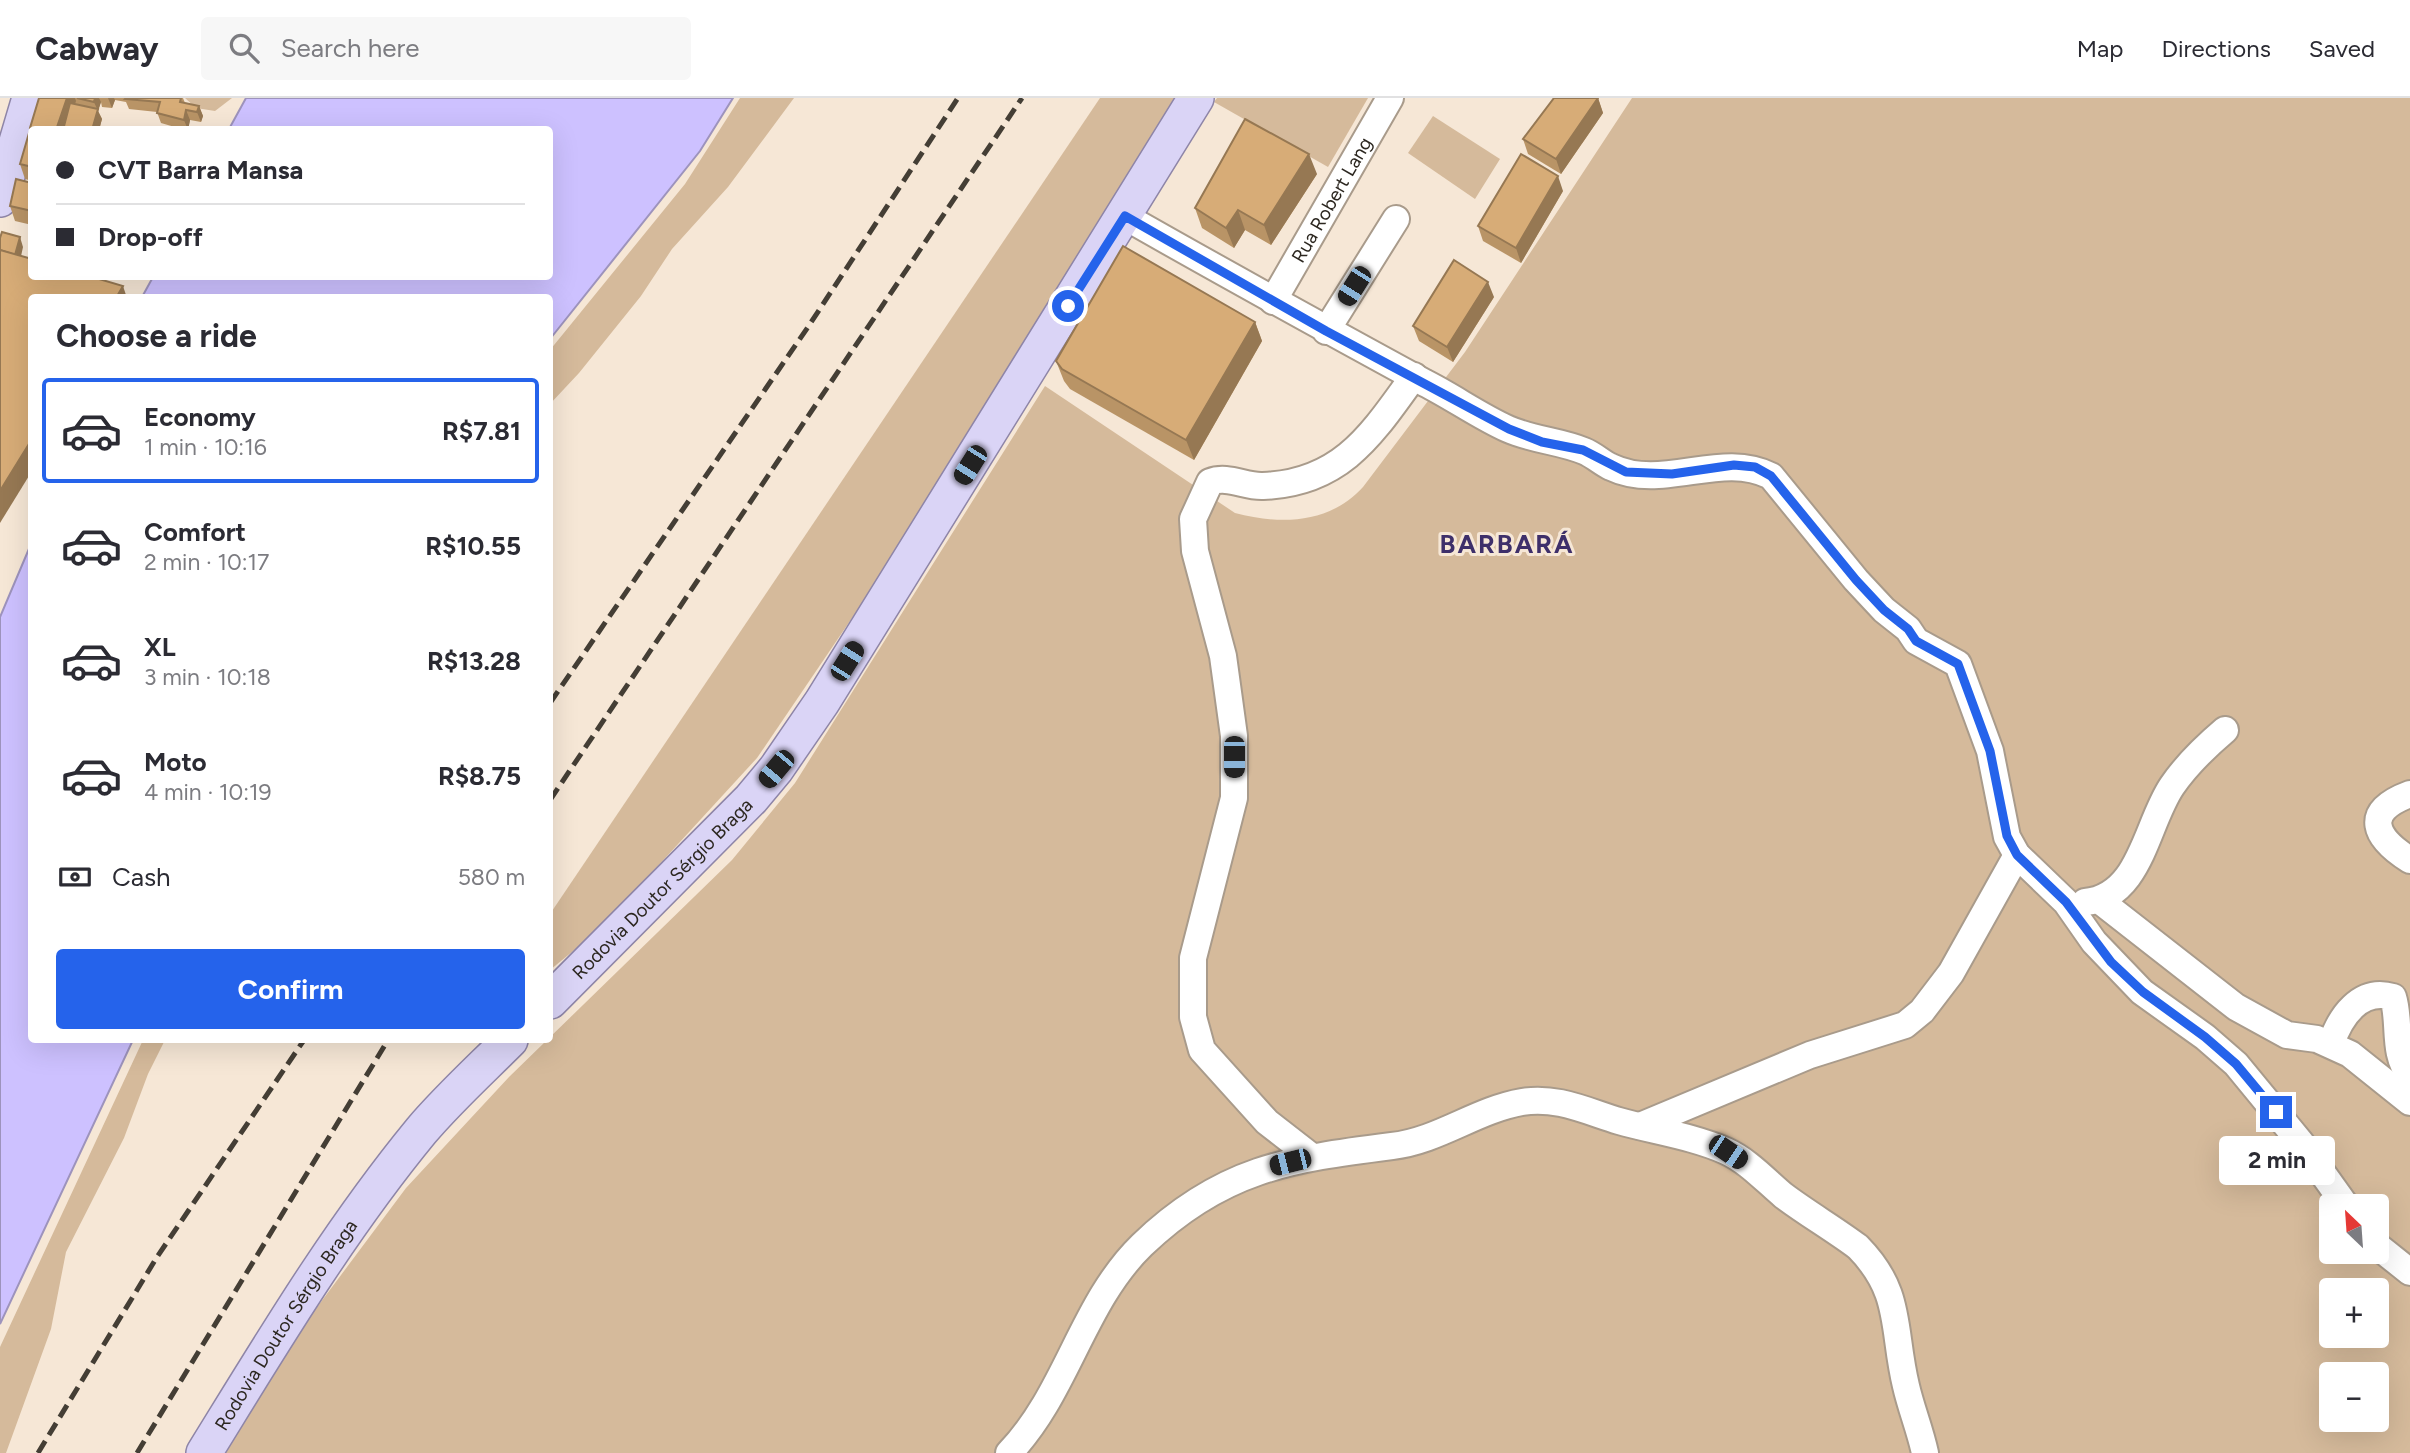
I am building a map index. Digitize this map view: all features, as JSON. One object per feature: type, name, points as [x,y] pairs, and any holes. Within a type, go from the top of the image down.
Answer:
[{"type":"main road","points":[[0,199],[30,98]]},
{"type":"main road","name":"Rodovia Doutor Sérgio Braga","points":[[553,998],[714,839],[776,769],[822,702],[1196,98]]},
{"type":"main road","name":"Rodovia Doutor Sérgio Braga","points":[[204,1453],[280,1329],[365,1203],[424,1128],[507,1043]]},
{"type":"street","name":"Rua Robert Lang","points":[[1273,301],[1390,98]]},
{"type":"street","points":[[1125,216],[1326,331],[1509,429],[1542,442],[1583,450],[1626,472],[1672,474],[1734,465],[1755,467],[1771,476],[1884,610],[1908,629],[1916,641],[1958,664],[1990,751],[2007,836],[2017,855],[2066,902],[2094,942],[2134,985],[2236,1064],[2301,1143],[2337,1194]]},
{"type":"street","points":[[1326,331],[1396,219]]},
{"type":"street","points":[[1312,1157],[1267,1122],[1202,1050],[1193,1017],[1193,958],[1234,798],[1234,736],[1223,656],[1195,551],[1193,519],[1205,487],[1218,479],[1261,486],[1277,485],[1319,474],[1344,460],[1369,438],[1421,380]]},
{"type":"street","points":[[2066,902],[2099,900],[2110,896],[2131,872],[2145,846],[2158,808],[2172,785],[2203,749],[2225,730]]},
{"type":"street","points":[[2410,794],[2384,810],[2378,824],[2381,838],[2410,860]]},
{"type":"street","points":[[1640,1126],[1810,1055],[1905,1025],[1922,1011],[1951,973],[2017,855]]},
{"type":"street","points":[[2099,900],[2236,1007],[2287,1035],[2317,1038],[2331,1044],[2374,1071],[2410,1102]]},
{"type":"street","points":[[2331,1044],[2339,1021],[2358,1002],[2381,993],[2393,997],[2397,1012],[2400,1059],[2410,1076]]},
{"type":"street","points":[[1009,1453],[1054,1389],[1113,1278],[1142,1245],[1203,1197],[1237,1177],[1312,1157],[1394,1146],[1423,1139],[1496,1108],[1522,1102],[1552,1100],[1699,1141],[1728,1152],[1858,1247],[1876,1265],[1894,1306],[1906,1387],[1925,1453]]},
{"type":"street","points":[[2389,1255],[2410,1272]]},
{"type":"shaded area","points":[[185,98],[232,98],[215,111],[196,108]]},
{"type":"shaded area","points":[[246,98],[733,98],[700,151],[553,335],[553,294],[144,294],[151,280],[553,280],[553,126],[231,126]]},
{"type":"shaded area","points":[[740,98],[794,98],[728,187],[672,249],[641,296],[553,401],[553,346],[685,184]]},
{"type":"shaded area","points":[[1100,98],[1178,98],[871,590],[757,758],[601,928],[553,968],[553,910]]},
{"type":"shaded area","points":[[1217,98],[1368,98],[1328,167],[1214,102]]},
{"type":"shaded area","points":[[1632,98],[2410,98],[2410,1453],[222,1453],[294,1338],[406,1188],[509,1077],[544,1043],[553,1043],[553,1034],[732,860],[795,783],[1045,386],[1235,513],[1270,519],[1304,518],[1320,515],[1350,499],[1363,487],[1465,352]]},
{"type":"shaded area","points":[[1433,116],[1500,159],[1475,199],[1408,153]]},
{"type":"shaded area","points":[[28,551],[28,1043],[132,1043],[0,1324],[0,617]]},
{"type":"shaded area","points":[[142,1043],[164,1043],[148,1074],[124,1138],[66,1252],[51,1329],[6,1453],[0,1453],[0,1347]]},
{"type":"building","points":[[39,98],[67,98],[57,126],[31,126]]},
{"type":"building","points":[[77,98],[95,98],[94,102]]},
{"type":"building","points":[[126,98],[181,98],[180,102],[199,106],[197,112],[186,110],[184,120],[157,113],[160,102]]},
{"type":"building","points":[[1554,98],[1598,98],[1556,159],[1523,139]]},
{"type":"building","points":[[70,103],[98,109],[93,126],[64,126]]},
{"type":"building","points":[[1245,119],[1309,154],[1264,225],[1238,210],[1226,228],[1195,208]]},
{"type":"building","points":[[28,136],[28,166],[20,164]]},
{"type":"building","points":[[1521,154],[1558,176],[1516,248],[1478,226]]},
{"type":"building","points":[[16,179],[28,182],[28,210],[10,206]]},
{"type":"building","points":[[2,232],[20,237],[15,255],[0,250]]},
{"type":"building","points":[[1123,246],[1255,322],[1186,440],[1062,369],[1056,361]]},
{"type":"building","points":[[0,250],[28,258],[28,280],[103,280],[123,286],[118,294],[28,294],[28,446],[0,491]]},
{"type":"building","points":[[1454,260],[1488,282],[1447,347],[1413,326]]},
{"type":"railway","points":[[553,699],[808,327],[958,98]]},
{"type":"railway","points":[[553,796],[1022,98]]},
{"type":"railway","points":[[38,1453],[157,1257],[302,1043]]},
{"type":"railway","points":[[137,1453],[386,1043]]},
{"type":"district","name":"BARBARÁ","points":[[1507,544]]},
{"type":"route","points":[[1068,306],[1125,216],[1326,331],[1509,429],[1542,442],[1583,450],[1611,467],[1626,472],[1672,474],[1734,465],[1755,467],[1771,476],[1781,484],[1856,580],[1884,610],[1908,629],[1916,641],[1958,664],[1990,751],[2007,836],[2017,855],[2032,873],[2066,902],[2111,962],[2143,992],[2205,1037],[2236,1064],[2276,1112]]}]
